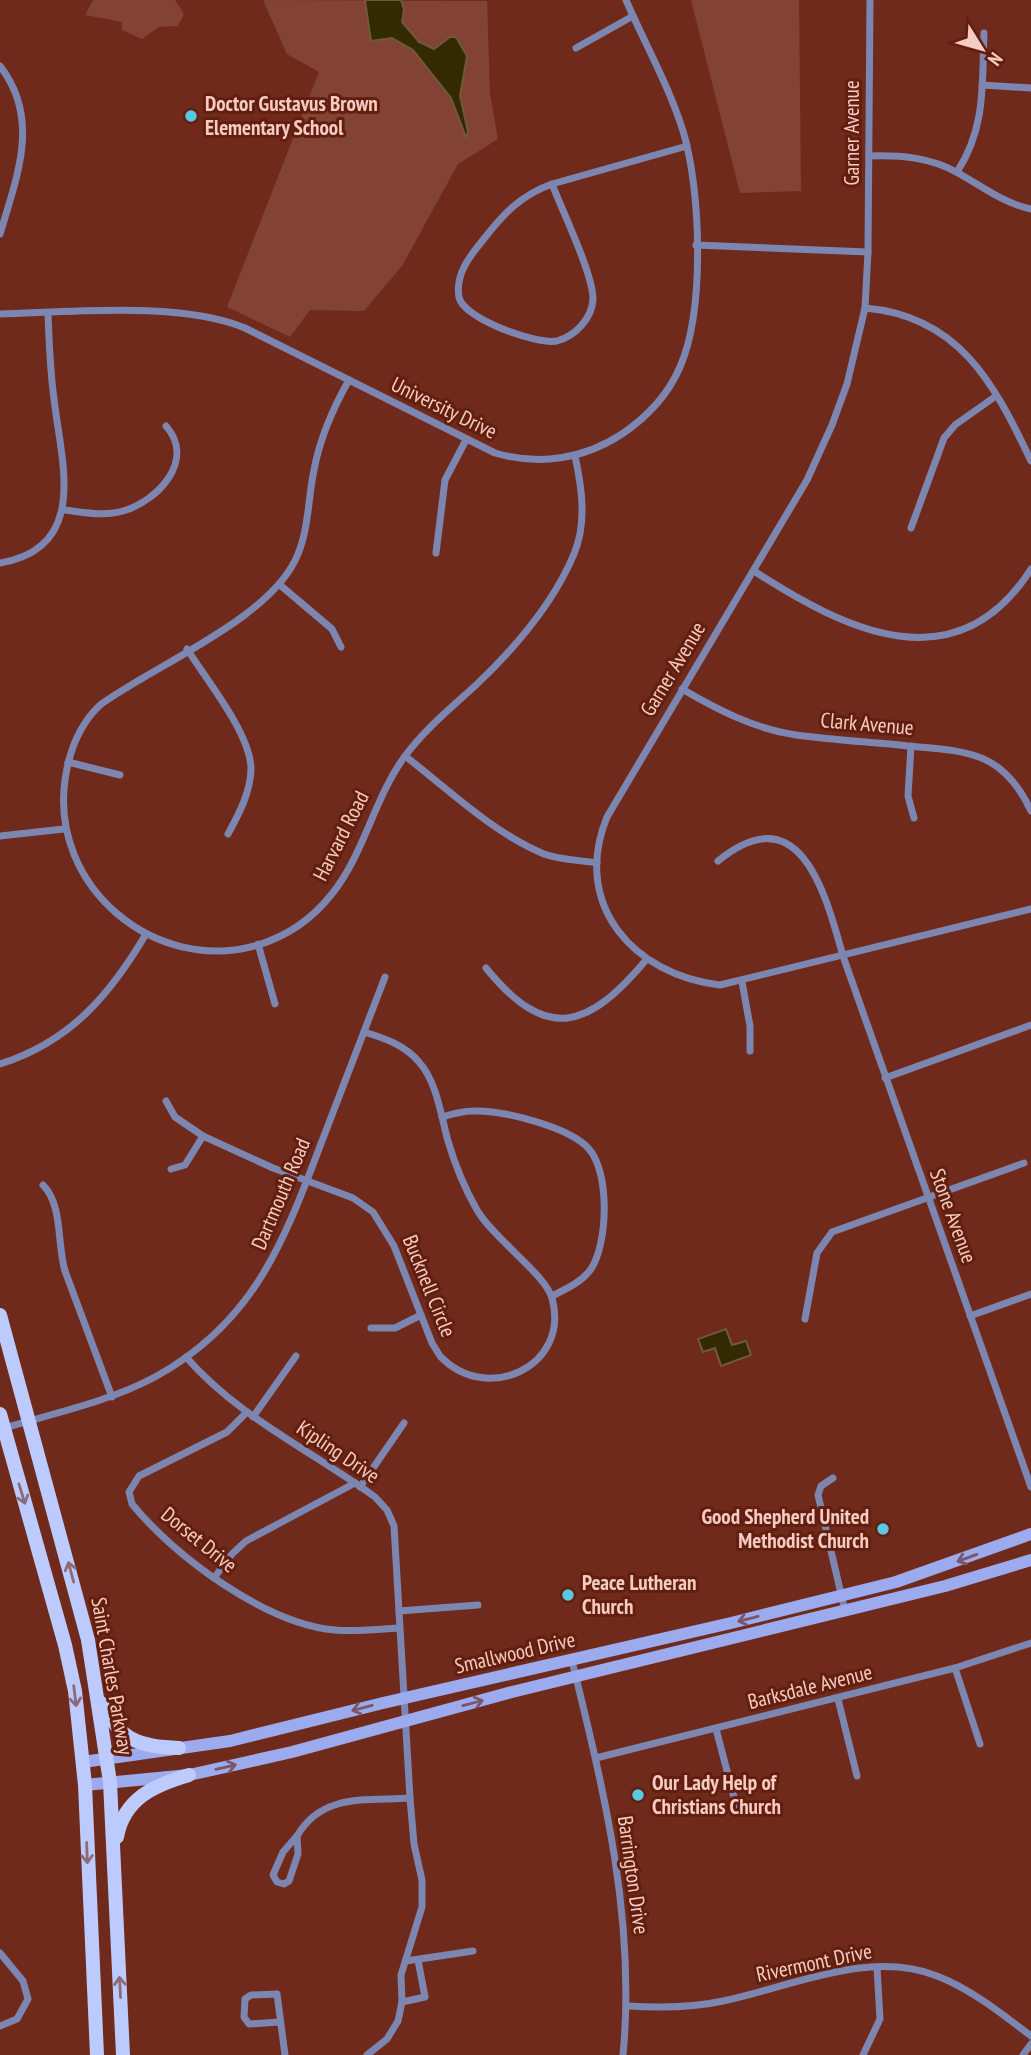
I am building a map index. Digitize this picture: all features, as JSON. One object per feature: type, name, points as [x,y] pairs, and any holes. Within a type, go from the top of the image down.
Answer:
[{"type":"main road","name":"Saint Charles Parkway","points":[[0,1315],[80,1604],[96,1694],[110,1782],[123,2055]]},
{"type":"main road","name":"Saint Charles Parkway","points":[[2,1421],[65,1645],[75,1691],[85,1784],[96,2055]]},
{"type":"main road","name":"Smallwood Drive","points":[[83,1762],[230,1741],[572,1661],[842,1596],[924,1573],[1031,1534]]},
{"type":"main road","name":"Smallwood Drive","points":[[85,1784],[189,1775],[845,1611],[985,1575],[1031,1560]]},
{"type":"main road","points":[[96,1694],[110,1720],[131,1740],[152,1747],[179,1748]]},
{"type":"main road","points":[[113,1856],[122,1819],[137,1798],[153,1787],[189,1775]]},
{"type":"street","name":"University Drive","points":[[0,314],[167,312],[223,320],[495,453],[523,459],[575,456],[611,441],[640,421],[674,379],[691,334],[696,245],[696,203],[687,145],[666,86],[626,0]]},
{"type":"street","name":"Garner Avenue","points":[[870,0],[868,252],[864,308],[847,384],[807,480],[607,817],[600,838],[597,863],[600,895],[610,918],[628,946],[646,960],[688,980],[720,985],[742,982],[1031,909]]},
{"type":"street","points":[[576,48],[633,16]]},
{"type":"street","points":[[957,172],[976,138],[984,33]]},
{"type":"street","points":[[0,66],[16,89],[24,126],[18,169],[0,234]]},
{"type":"street","points":[[982,85],[1031,88]]},
{"type":"street","points":[[552,184],[590,284],[593,302],[590,314],[583,324],[564,337],[550,341],[477,317],[460,302],[459,283],[468,259],[504,214],[524,197],[552,184],[687,145]]},
{"type":"street","points":[[869,156],[923,159],[957,172],[998,198],[1031,209]]},
{"type":"street","points":[[696,245],[868,252]]},
{"type":"street","points":[[864,308],[904,313],[933,327],[973,359],[1031,461]]},
{"type":"street","points":[[0,563],[38,547],[52,531],[64,510],[65,483],[52,385],[48,313]]},
{"type":"street","name":"Harvard Road","points":[[349,380],[330,415],[318,452],[302,542],[293,566],[280,586],[253,609],[100,705],[81,728],[68,762],[63,795],[64,829],[79,868],[100,898],[131,926],[179,946],[211,951],[258,944],[302,924],[333,893],[382,794],[405,756],[436,720],[508,651],[566,571],[575,552],[582,521],[581,481],[575,456]]},
{"type":"street","points":[[911,528],[944,438],[955,425],[996,396]]},
{"type":"street","points":[[64,510],[105,514],[131,509],[152,497],[169,476],[177,455],[176,437],[166,426]]},
{"type":"street","points":[[436,553],[439,506],[445,480],[466,440]]},
{"type":"street","points":[[754,571],[814,609],[842,622],[914,639],[954,634],[990,615],[1006,603],[1031,569]]},
{"type":"street","points":[[280,586],[327,624],[337,635],[341,647]]},
{"type":"street","points":[[187,649],[248,753],[251,769],[248,789],[228,834]]},
{"type":"street","name":"Clark Avenue","points":[[682,689],[734,716],[773,730],[911,746],[953,748],[982,757],[1015,782],[1031,811]]},
{"type":"street","points":[[911,746],[908,796],[914,818]]},
{"type":"street","points":[[405,756],[491,821],[543,854],[597,863]]},
{"type":"street","points":[[68,762],[120,775]]},
{"type":"street","points":[[0,836],[64,829]]},
{"type":"street","name":"Stone Avenue","points":[[718,861],[739,845],[754,840],[778,842],[807,859],[819,881],[842,956],[1031,1487]]},
{"type":"street","points":[[0,1064],[37,1051],[81,1021],[111,988],[146,934]]},
{"type":"street","points":[[258,944],[275,1004]]},
{"type":"street","points":[[486,968],[504,991],[524,1007],[541,1015],[562,1018],[583,1015],[604,1005],[624,988],[646,960]]},
{"type":"street","name":"Dartmouth Road","points":[[2,1421],[29,1421],[112,1396],[186,1357],[227,1321],[261,1278],[287,1232],[384,977]]},
{"type":"street","points":[[742,982],[750,1026],[750,1051]]},
{"type":"street","points":[[885,1078],[1031,1025]]},
{"type":"street","points":[[364,1031],[399,1045],[421,1064],[442,1116],[458,1168],[478,1210],[496,1236],[541,1279],[552,1296],[581,1279],[596,1260],[604,1200],[601,1171],[593,1154],[576,1138],[555,1128],[476,1110],[442,1116]]},
{"type":"street","name":"Bucknell Circle","points":[[166,1101],[175,1117],[203,1136],[306,1182],[353,1198],[381,1220],[432,1343],[448,1365],[477,1379],[501,1378],[520,1372],[546,1346],[554,1318],[552,1296]]},
{"type":"street","points":[[170,1169],[185,1165],[203,1136]]},
{"type":"street","points":[[805,1319],[817,1253],[832,1232],[928,1195],[1024,1163]]},
{"type":"street","points":[[43,1185],[53,1198],[62,1260],[112,1396]]},
{"type":"street","points":[[970,1316],[1031,1294]]},
{"type":"street","points":[[371,1328],[395,1328],[421,1315]]},
{"type":"street","points":[[250,1415],[296,1356]]},
{"type":"street","name":"Kipling Drive","points":[[186,1357],[205,1379],[250,1415],[382,1504],[394,1526],[407,1698],[410,1798],[422,1892],[420,1916],[401,1975],[402,2002],[395,2029],[382,2045],[367,2055]]},
{"type":"street","name":"Dorset Drive","points":[[250,1415],[227,1432],[139,1476],[129,1492],[132,1504],[142,1516],[214,1578],[263,1606],[324,1628],[400,1628]]},
{"type":"street","points":[[214,1578],[246,1541],[357,1485],[404,1423]]},
{"type":"street","points":[[833,1478],[821,1486],[818,1495],[845,1611]]},
{"type":"street","points":[[399,1611],[478,1605]]},
{"type":"street","name":"Barksdale Avenue","points":[[596,1758],[838,1699],[955,1668],[1031,1643]]},
{"type":"street","name":"Barrington Drive","points":[[572,1661],[596,1758],[620,1884],[628,2006],[623,2055]]},
{"type":"street","points":[[955,1668],[980,1744]]},
{"type":"street","points":[[838,1699],[857,1776]]},
{"type":"street","points":[[716,1729],[736,1805]]},
{"type":"street","points":[[297,1836],[298,1854],[289,1881],[284,1884],[276,1882],[273,1875],[282,1853],[316,1813],[329,1805],[410,1798]]},
{"type":"street","points":[[406,1961],[474,1951]]},
{"type":"street","points":[[0,1953],[23,1981],[28,1999],[21,2015],[0,2026]]},
{"type":"street","points":[[402,2002],[425,1997],[418,1960]]},
{"type":"street","points":[[863,2055],[880,2019],[877,1966]]},
{"type":"street","name":"Rivermont Drive","points":[[628,2006],[694,2006],[877,1966],[914,1969],[937,1975],[967,1991],[1031,2036]]},
{"type":"street","points":[[279,2022],[258,2025],[247,2023],[244,2017],[245,1999],[251,1995],[277,1994],[285,2055]]},
{"type":"street","points":[[1023,2055],[1031,2044]]},
{"type":"shaded area","points":[[93,0],[175,0],[184,14],[178,26],[159,27],[142,39],[122,30],[122,22],[85,15]]},
{"type":"shaded area","points":[[263,0],[487,1],[490,94],[498,139],[458,164],[402,266],[364,311],[310,310],[290,337],[227,307],[319,72],[287,54]]},
{"type":"shaded area","points":[[365,0],[401,0],[404,10],[402,22],[419,42],[434,49],[450,37],[456,37],[467,56],[460,96],[468,132],[466,137],[451,98],[413,50],[392,38],[371,41]]},
{"type":"shaded area","points":[[691,0],[799,0],[801,191],[740,193]]},
{"type":"shaded area","points":[[726,1329],[732,1345],[746,1341],[751,1355],[721,1366],[715,1348],[703,1352],[698,1339]]},
{"type":"place","name":"Doctor Gustavus Brown Elementary School","points":[[191,116]]},
{"type":"place","name":"Good Shepherd United Methodist Church","points":[[883,1529]]},
{"type":"place","name":"Peace Lutheran Church","points":[[568,1595]]},
{"type":"place","name":"Our Lady Help of Christians Church","points":[[638,1795]]}]
